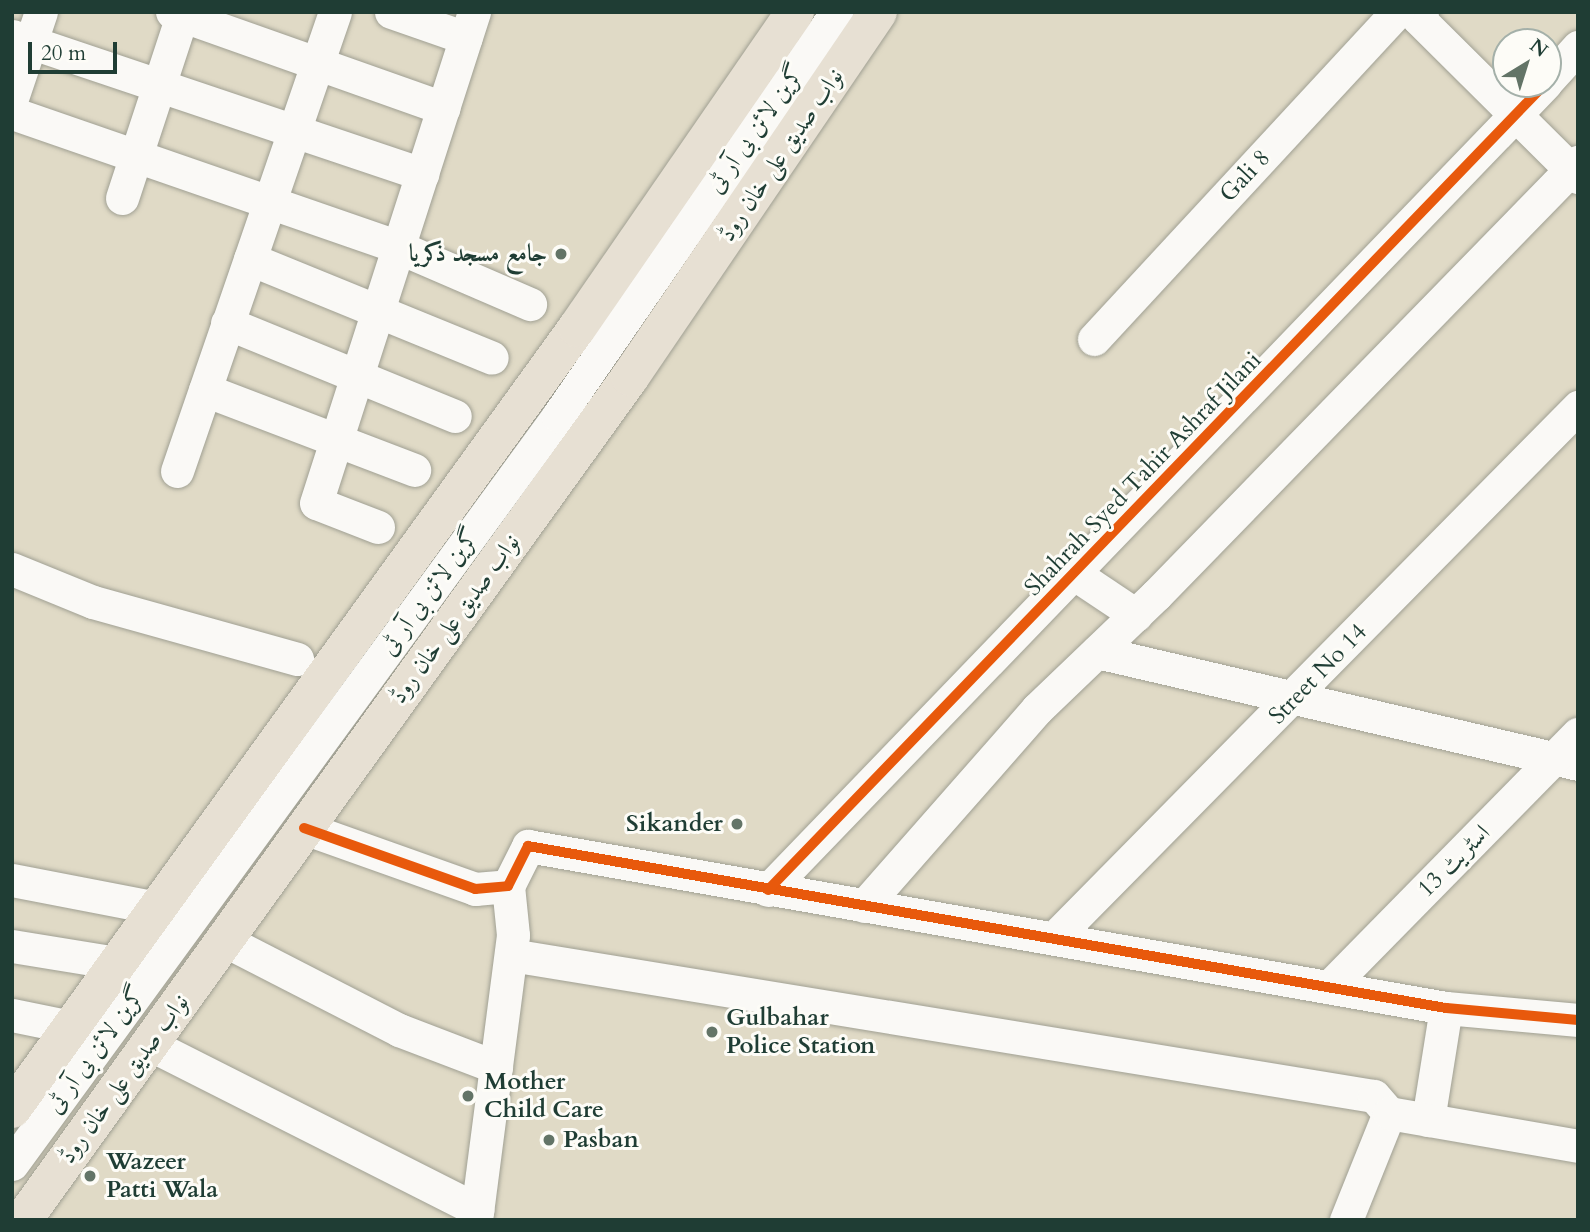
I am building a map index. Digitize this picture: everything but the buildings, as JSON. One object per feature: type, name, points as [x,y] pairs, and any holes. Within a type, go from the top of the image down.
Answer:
[{"type":"main road","points":[[15,1101],[158,908],[577,328],[796,12]]},
{"type":"main road","name":"نواب صدیق علی خان روڈ","points":[[23,1220],[630,377],[878,12]]},
{"type":"street","points":[[177,471],[335,12]]},
{"type":"street","points":[[378,527],[316,503],[470,25],[391,12]]},
{"type":"street","name":"گرین لائن بی آر ٹی","points":[[12,1164],[558,416],[836,12]]},
{"type":"street","points":[[122,198],[159,86],[179,13],[443,108]]},
{"type":"street","points":[[864,906],[1037,709],[1136,615],[1575,169],[1410,14]]},
{"type":"street","name":"Gali 8","points":[[1094,339],[1410,14]]},
{"type":"street","points":[[12,98],[28,30],[159,86],[422,174]]},
{"type":"street","name":"Shahrah Syed Tahir Ashraf Jilani","points":[[1562,64],[1578,47]]},
{"type":"street","name":"Shahrah Syed Tahir Ashraf Jilani","points":[[768,890],[1076,575],[1532,98]]},
{"type":"street","points":[[12,113],[398,247],[530,304]]},
{"type":"street","points":[[250,259],[492,358]]},
{"type":"street","points":[[228,323],[456,416]]},
{"type":"street","points":[[205,390],[414,470]]},
{"type":"street","name":"Street No 14","points":[[1055,937],[1299,695],[1578,407]]},
{"type":"street","points":[[12,569],[93,602],[297,659]]},
{"type":"street","points":[[1076,575],[1136,615]]},
{"type":"street","points":[[1097,652],[1299,695],[1566,761]]},
{"type":"street","name":"اسٹریٹ 13","points":[[1329,988],[1566,761],[1578,734]]},
{"type":"street","points":[[304,828],[475,889],[508,886]]},
{"type":"street","points":[[149,1044],[476,1215],[511,955],[508,886],[528,846],[1446,1008],[1578,1020]]},
{"type":"street","points":[[12,880],[158,908]]},
{"type":"street","points":[[223,940],[399,1030],[496,1067]]},
{"type":"street","points":[[12,946],[117,963]]},
{"type":"street","points":[[511,955],[1374,1097],[1390,1114],[1578,1146]]},
{"type":"street","points":[[1428,1120],[1446,1008]]},
{"type":"street","points":[[12,1016],[71,1027]]},
{"type":"street","points":[[1346,1220],[1390,1114]]},
{"type":"cycle path","points":[[768,890],[1532,98]]},
{"type":"cycle path","points":[[304,828],[475,889],[508,886],[528,846],[1446,1008],[1578,1020]]},
{"type":"place","name":"جامع مسجد ذکریا","points":[[561,254]]},
{"type":"place","name":"Sikander","points":[[737,824]]},
{"type":"place","name":"Gulbahar Police Station","points":[[712,1032]]},
{"type":"place","name":"Mother Child Care","points":[[468,1096]]},
{"type":"place","name":"Pasban","points":[[549,1140]]},
{"type":"place","name":"Wazeer Patti Wala","points":[[90,1176]]}]
